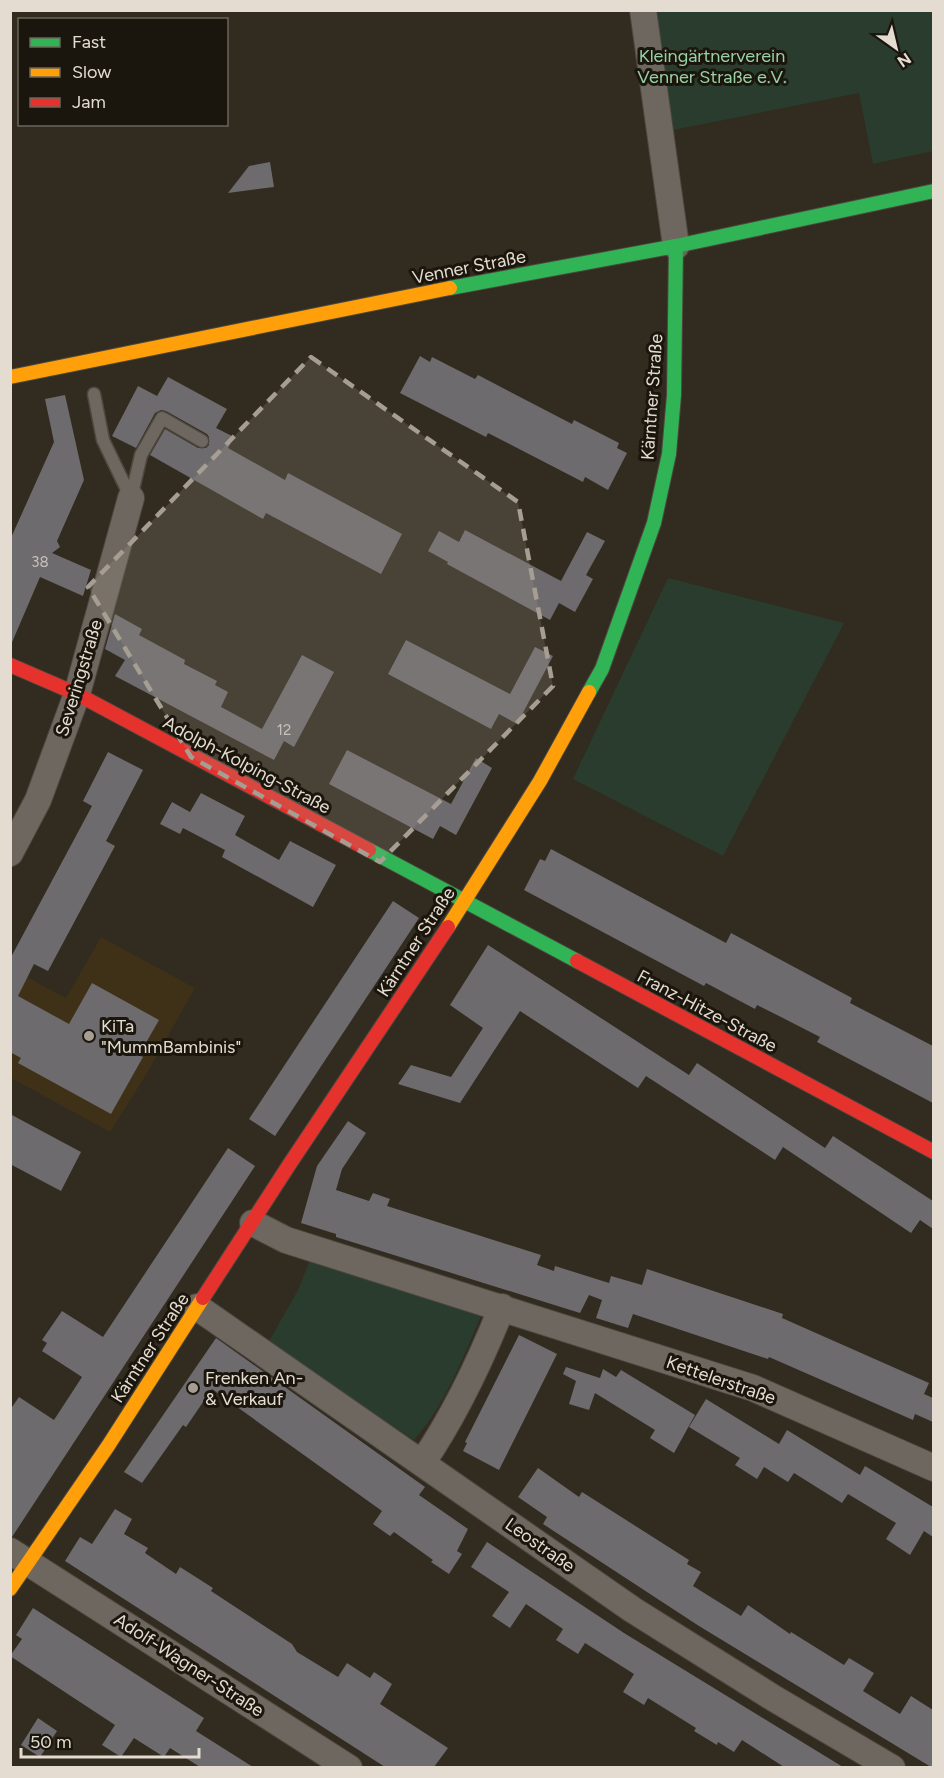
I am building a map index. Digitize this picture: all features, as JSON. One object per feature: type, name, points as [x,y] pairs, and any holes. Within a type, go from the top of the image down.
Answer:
[{"type":"street","points":[[643,10],[676,246]]},
{"type":"street","name":"Venner Straße","points":[[10,376],[440,290],[676,246],[933,191]]},
{"type":"street","name":"Kärntner Straße","points":[[10,1589],[20,1557],[108,1446],[464,901],[540,781],[602,669],[654,524],[669,454],[674,395],[676,246]]},
{"type":"street","name":"Severingstraße","points":[[10,853],[38,800],[77,694],[131,498]]},
{"type":"street","name":"Adolph-Kolping-Straße","points":[[10,665],[77,694],[464,901]]},
{"type":"street","name":"Franz-Hitze-Straße","points":[[464,901],[933,1152]]},
{"type":"street","name":"Kettelerstraße","points":[[253,1223],[286,1240],[753,1388],[933,1468]]},
{"type":"street","name":"Leostraße","points":[[197,1307],[633,1610],[775,1699],[892,1767]]},
{"type":"street","points":[[422,1463],[444,1430],[462,1396],[502,1307]]},
{"type":"street","name":"Adolf-Wagner-Straße","points":[[20,1557],[349,1767]]},
{"type":"lane","points":[[94,394],[102,440],[131,498]]},
{"type":"lane","points":[[131,498],[141,455],[162,418],[202,441]]},
{"type":"highlighted area","points":[[311,357],[518,502],[553,686],[380,862],[191,757],[88,587]]},
{"type":"shaded area","name":"KiTa \"MummBambinis\"","points":[[101,937],[195,988],[146,1075],[110,1132],[11,1078],[10,968],[66,998]]},
{"type":"green space","name":"Kleingärtnerverein Venner Straße e.V.","points":[[648,11],[933,11],[933,151],[873,164],[859,93],[663,132]]},
{"type":"green space","points":[[668,578],[844,623],[723,856],[573,779]]},
{"type":"green space","points":[[310,1260],[482,1314],[445,1396],[414,1440],[268,1343],[298,1290]]},
{"type":"building","points":[[270,162],[274,187],[228,193],[249,166]]},
{"type":"building","points":[[420,356],[430,362],[432,357],[475,379],[478,375],[572,424],[574,420],[619,443],[617,448],[627,453],[608,490],[585,477],[583,482],[488,433],[486,437],[400,393]]},
{"type":"building","points":[[168,377],[227,409],[216,428],[234,437],[228,448],[285,480],[288,473],[402,534],[381,574],[266,513],[263,519],[150,455],[165,429],[198,448],[206,448],[209,445],[207,434],[166,411],[161,410],[155,413],[136,448],[112,436],[138,386],[157,396]]},
{"type":"building","points":[[65,395],[84,480],[57,541],[60,547],[52,553],[91,570],[83,596],[40,577],[10,647],[10,540],[54,442],[45,399]]},
{"type":"building","points":[[465,530],[561,581],[587,532],[605,541],[586,575],[593,579],[575,612],[559,603],[550,620],[447,564],[448,562],[428,551],[439,531],[459,542]]},
{"type":"building","points":[[115,614],[142,629],[139,635],[185,660],[184,664],[217,681],[215,685],[228,692],[221,707],[262,729],[302,655],[334,672],[294,747],[284,741],[274,760],[115,676],[125,660],[105,649]]},
{"type":"building","points":[[406,640],[510,694],[535,647],[553,656],[517,724],[499,714],[491,729],[388,674]]},
{"type":"building","points":[[347,750],[451,804],[476,758],[492,768],[456,835],[440,826],[433,839],[329,784]]},
{"type":"building","points":[[108,752],[143,770],[106,841],[115,846],[48,971],[34,964],[18,996],[69,1024],[92,983],[159,1020],[139,1055],[143,1057],[111,1114],[18,1063],[21,1058],[10,1052],[10,959],[92,806],[83,801]]},
{"type":"building","points":[[201,793],[245,816],[235,835],[279,860],[290,841],[336,865],[313,907],[222,857],[225,850],[183,828],[180,834],[160,824],[172,802],[190,812]]},
{"type":"building","points":[[551,849],[726,943],[731,933],[852,998],[850,1003],[933,1046],[933,1103],[817,1042],[820,1037],[757,1005],[755,1009],[706,983],[704,986],[524,890],[540,859],[545,861]]},
{"type":"building","points":[[393,901],[419,918],[275,1136],[249,1119]]},
{"type":"building","points":[[488,945],[689,1075],[697,1063],[825,1148],[833,1136],[933,1201],[933,1229],[920,1220],[911,1233],[783,1147],[775,1160],[646,1076],[638,1088],[520,1011],[460,1103],[398,1084],[411,1065],[451,1077],[483,1028],[450,1005]]},
{"type":"building","points":[[10,1114],[81,1152],[61,1191],[10,1164]]},
{"type":"building","points":[[348,1121],[366,1133],[342,1169],[336,1190],[369,1201],[373,1193],[390,1199],[387,1206],[541,1255],[537,1265],[554,1271],[555,1266],[609,1283],[611,1276],[642,1285],[647,1269],[783,1314],[782,1318],[929,1383],[924,1394],[933,1398],[933,1422],[915,1414],[913,1420],[769,1357],[768,1359],[633,1314],[628,1328],[596,1318],[602,1300],[589,1295],[580,1313],[336,1237],[336,1234],[301,1223],[317,1166]]},
{"type":"building","points":[[228,1148],[255,1166],[12,1537],[10,1536],[10,1410],[19,1397],[54,1420],[82,1377],[42,1351],[47,1343],[42,1340],[62,1311],[103,1337]]},
{"type":"building","points":[[519,1335],[557,1354],[499,1470],[463,1451],[467,1443],[465,1442]]},
{"type":"building","points":[[216,1338],[425,1487],[419,1495],[468,1529],[457,1551],[462,1554],[449,1574],[394,1532],[390,1536],[373,1524],[382,1511],[212,1389],[186,1427],[183,1425],[142,1483],[124,1472]]},
{"type":"building","points":[[566,1367],[600,1378],[603,1369],[616,1377],[621,1370],[695,1415],[674,1453],[650,1438],[655,1430],[595,1393],[589,1410],[569,1404],[576,1381],[563,1374]]},
{"type":"building","points":[[706,1399],[779,1444],[787,1430],[860,1475],[865,1466],[933,1507],[933,1537],[924,1531],[910,1555],[886,1539],[896,1523],[848,1494],[842,1503],[794,1473],[788,1482],[764,1467],[757,1479],[735,1465],[740,1458],[689,1427]]},
{"type":"building","points":[[538,1468],[579,1497],[582,1492],[689,1560],[687,1564],[701,1572],[693,1586],[741,1616],[748,1605],[790,1634],[791,1632],[844,1665],[849,1658],[874,1673],[863,1691],[900,1714],[911,1696],[933,1710],[933,1767],[699,1626],[543,1524],[547,1517],[518,1497]]},
{"type":"building","points":[[115,1509],[132,1519],[124,1534],[148,1548],[145,1553],[176,1574],[180,1567],[213,1588],[211,1591],[292,1644],[297,1652],[338,1677],[347,1663],[370,1678],[374,1672],[392,1684],[380,1704],[448,1748],[434,1767],[385,1767],[65,1561],[80,1537],[92,1544]]},
{"type":"building","points":[[487,1542],[624,1633],[843,1767],[784,1767],[742,1740],[734,1752],[718,1742],[717,1745],[694,1731],[696,1728],[648,1698],[644,1705],[623,1692],[634,1674],[585,1643],[578,1654],[556,1640],[563,1629],[526,1604],[510,1628],[492,1616],[509,1592],[471,1567]]},
{"type":"building","points":[[33,1608],[204,1718],[196,1731],[253,1767],[200,1767],[170,1748],[164,1757],[134,1738],[121,1757],[102,1745],[115,1725],[10,1656],[22,1639],[16,1635]]},
{"type":"building","points":[[38,1718],[57,1731],[40,1757],[21,1745]]},
{"type":"traffic: fast","points":[[450,288],[676,246],[934,191]]},
{"type":"traffic: fast","points":[[589,692],[602,669],[654,523],[669,454],[674,395],[676,246]]},
{"type":"traffic: fast","points":[[369,850],[577,961]]},
{"type":"traffic: slow","points":[[10,377],[450,288]]},
{"type":"traffic: slow","points":[[448,927],[540,781],[589,692]]},
{"type":"traffic: slow","points":[[10,1589],[108,1446],[203,1298]]},
{"type":"traffic: jam","points":[[10,665],[77,694],[369,850]]},
{"type":"traffic: jam","points":[[203,1298],[448,927]]},
{"type":"traffic: jam","points":[[577,961],[934,1152]]},
{"type":"place","name":"KiTa \"MummBambinis\"","points":[[89,1036]]},
{"type":"place","name":"Frenken An- & Verkauf","points":[[193,1388]]}]
